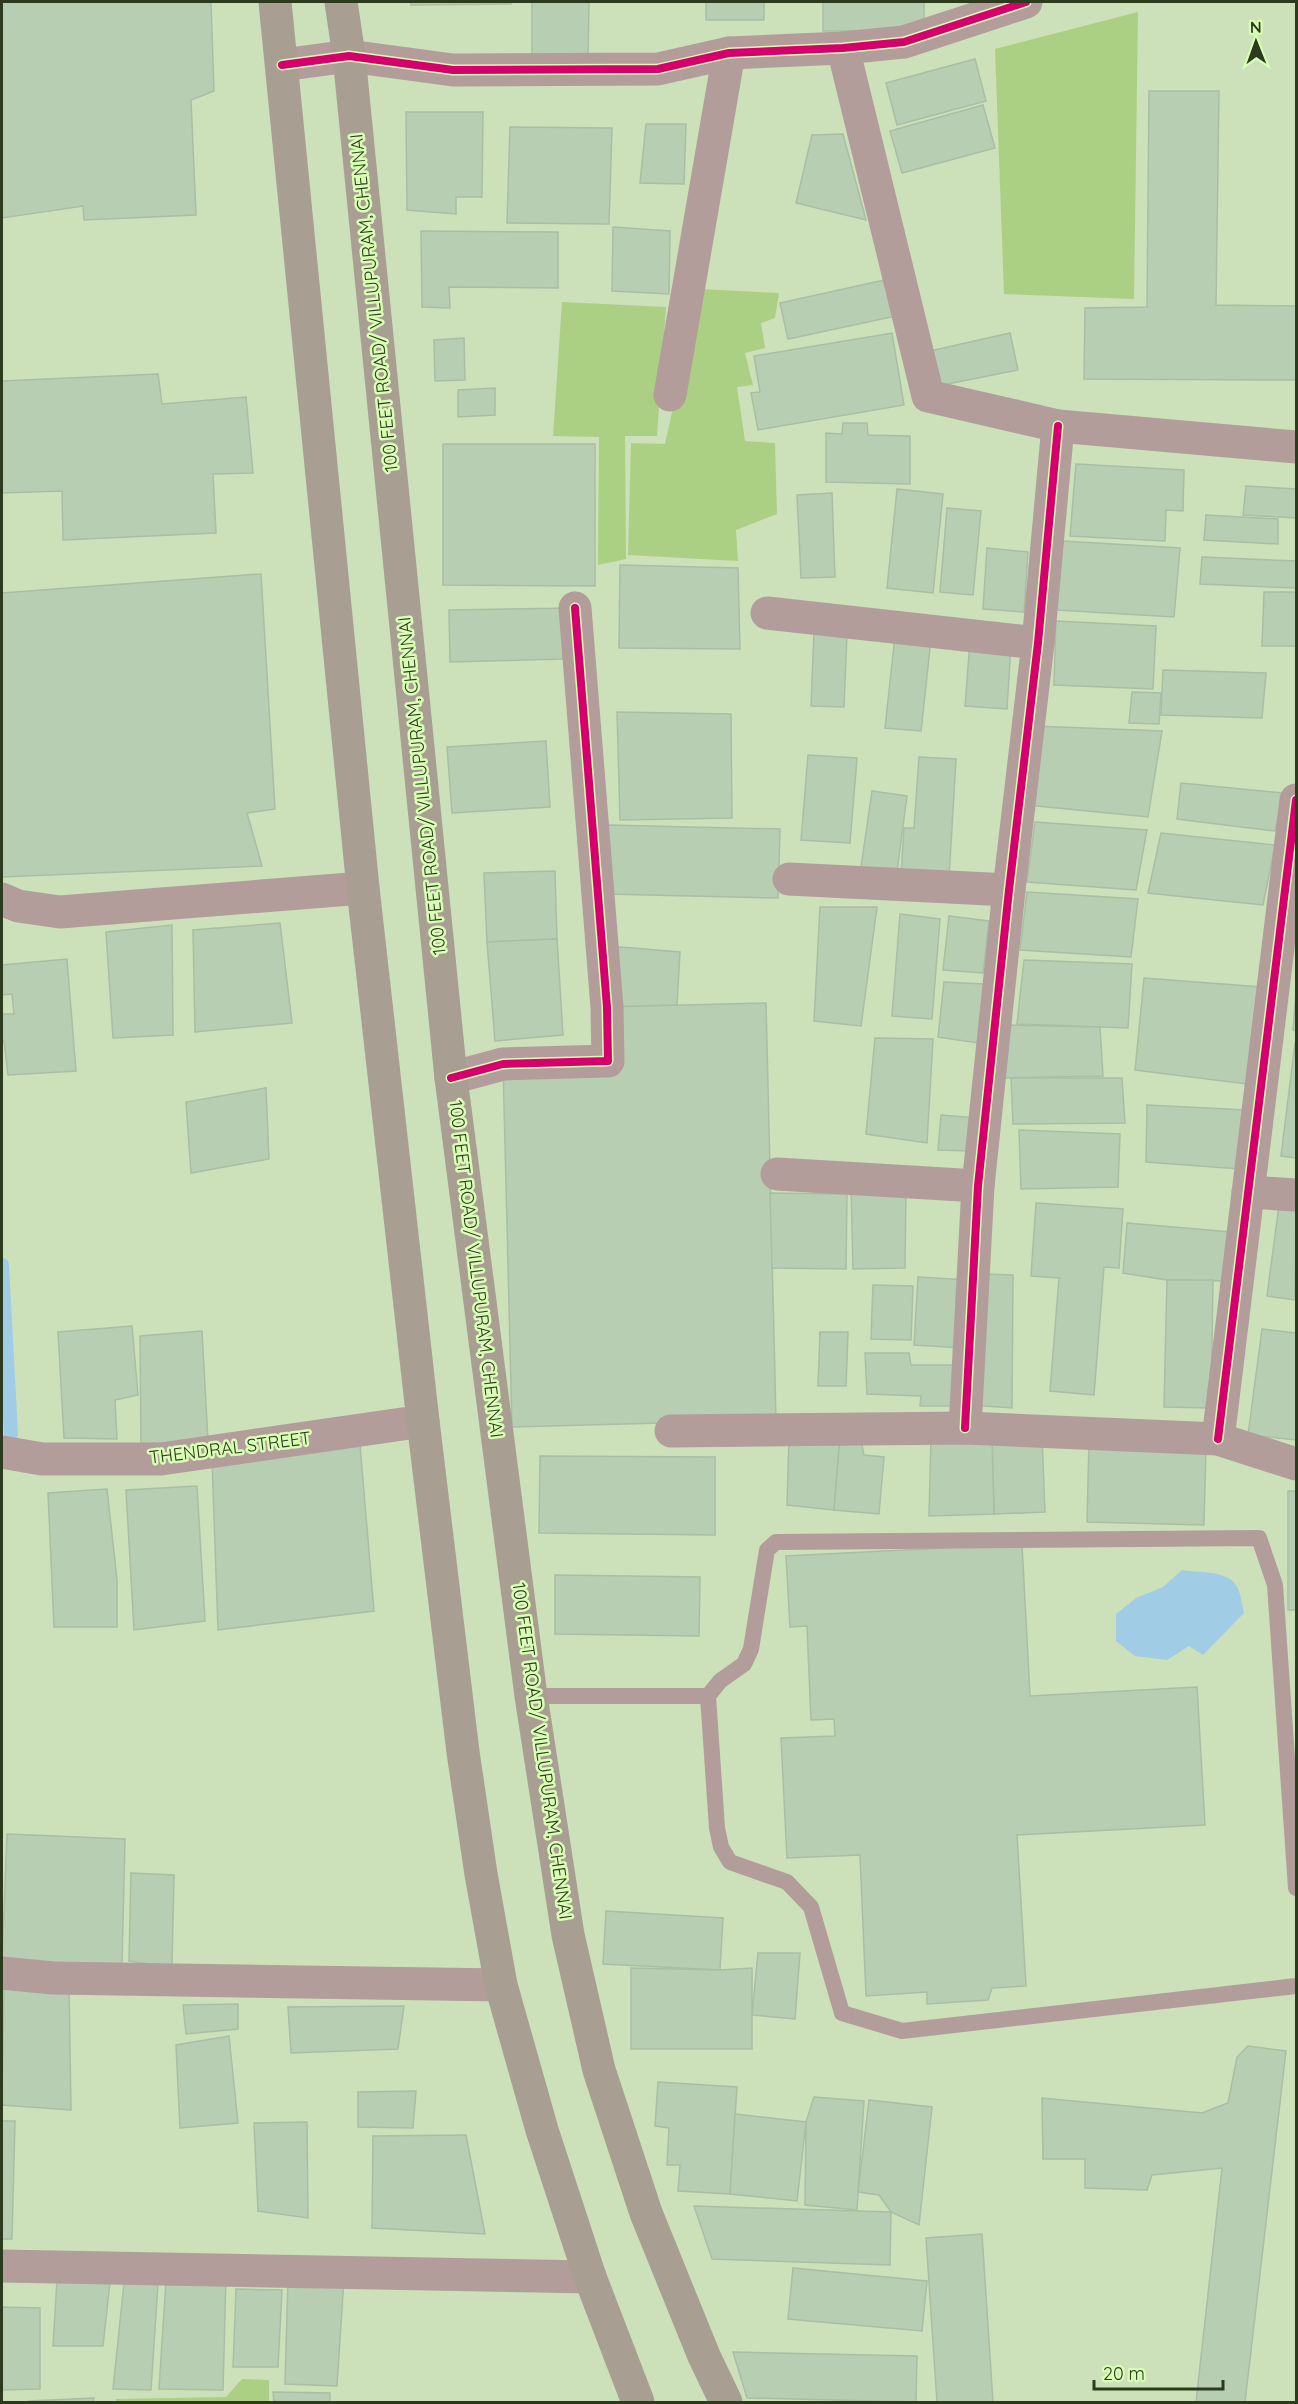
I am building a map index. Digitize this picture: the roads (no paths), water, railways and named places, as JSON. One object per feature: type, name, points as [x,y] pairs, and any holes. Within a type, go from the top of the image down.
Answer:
[{"type":"highway","points":[[275,2],[363,888],[423,1421],[463,1752],[481,1874],[501,1985],[542,2130],[590,2277],[638,2403]]},
{"type":"highway","name":"100 FEET ROAD/ VILLUPURAM, CHENNAI","points":[[342,2],[451,1078],[531,1696],[568,1935],[600,2070],[646,2212],[704,2356],[726,2403]]},
{"type":"street","points":[[282,65],[349,56],[453,70],[658,69],[729,53],[843,48],[904,42],[1026,2]]},
{"type":"street","points":[[843,48],[928,396],[1058,426],[1296,447]]},
{"type":"street","points":[[670,395],[729,53]]},
{"type":"street","points":[[965,1428],[978,1186],[1038,643],[1058,426]]},
{"type":"street","points":[[451,1078],[503,1064],[608,1061],[607,1007],[575,608]]},
{"type":"street","points":[[767,612],[1038,643]]},
{"type":"street","points":[[1218,1439],[1248,1192],[1292,871],[1296,800]]},
{"type":"street","points":[[789,879],[1009,890]]},
{"type":"street","points":[[2,898],[18,906],[60,912],[363,888]]},
{"type":"street","points":[[777,1174],[978,1186]]},
{"type":"street","points":[[1248,1192],[1296,1195]]},
{"type":"street","name":"THENDRAL STREET","points":[[2,1452],[42,1459],[161,1459],[423,1421]]},
{"type":"street","points":[[671,1431],[965,1428],[1218,1439],[1296,1464]]},
{"type":"street","points":[[2,1973],[53,1978],[501,1985]]},
{"type":"street","points":[[2,2266],[590,2277]]},
{"type":"lane","points":[[1296,1888],[1275,1585],[1259,1538],[776,1542],[767,1550],[751,1649],[744,1664],[720,1681],[708,1696],[717,1828],[721,1847],[730,1862],[786,1882],[812,1907],[842,2013],[902,2031],[1296,1986]]},
{"type":"lane","points":[[531,1696],[708,1696]]},
{"type":"water","points":[[1182,1570],[1219,1574],[1232,1580],[1239,1591],[1244,1613],[1203,1655],[1189,1646],[1167,1660],[1135,1656],[1116,1641],[1116,1614],[1136,1598],[1163,1587]]},
{"type":"waterway","points":[[2,1265],[11,1434]]}]
